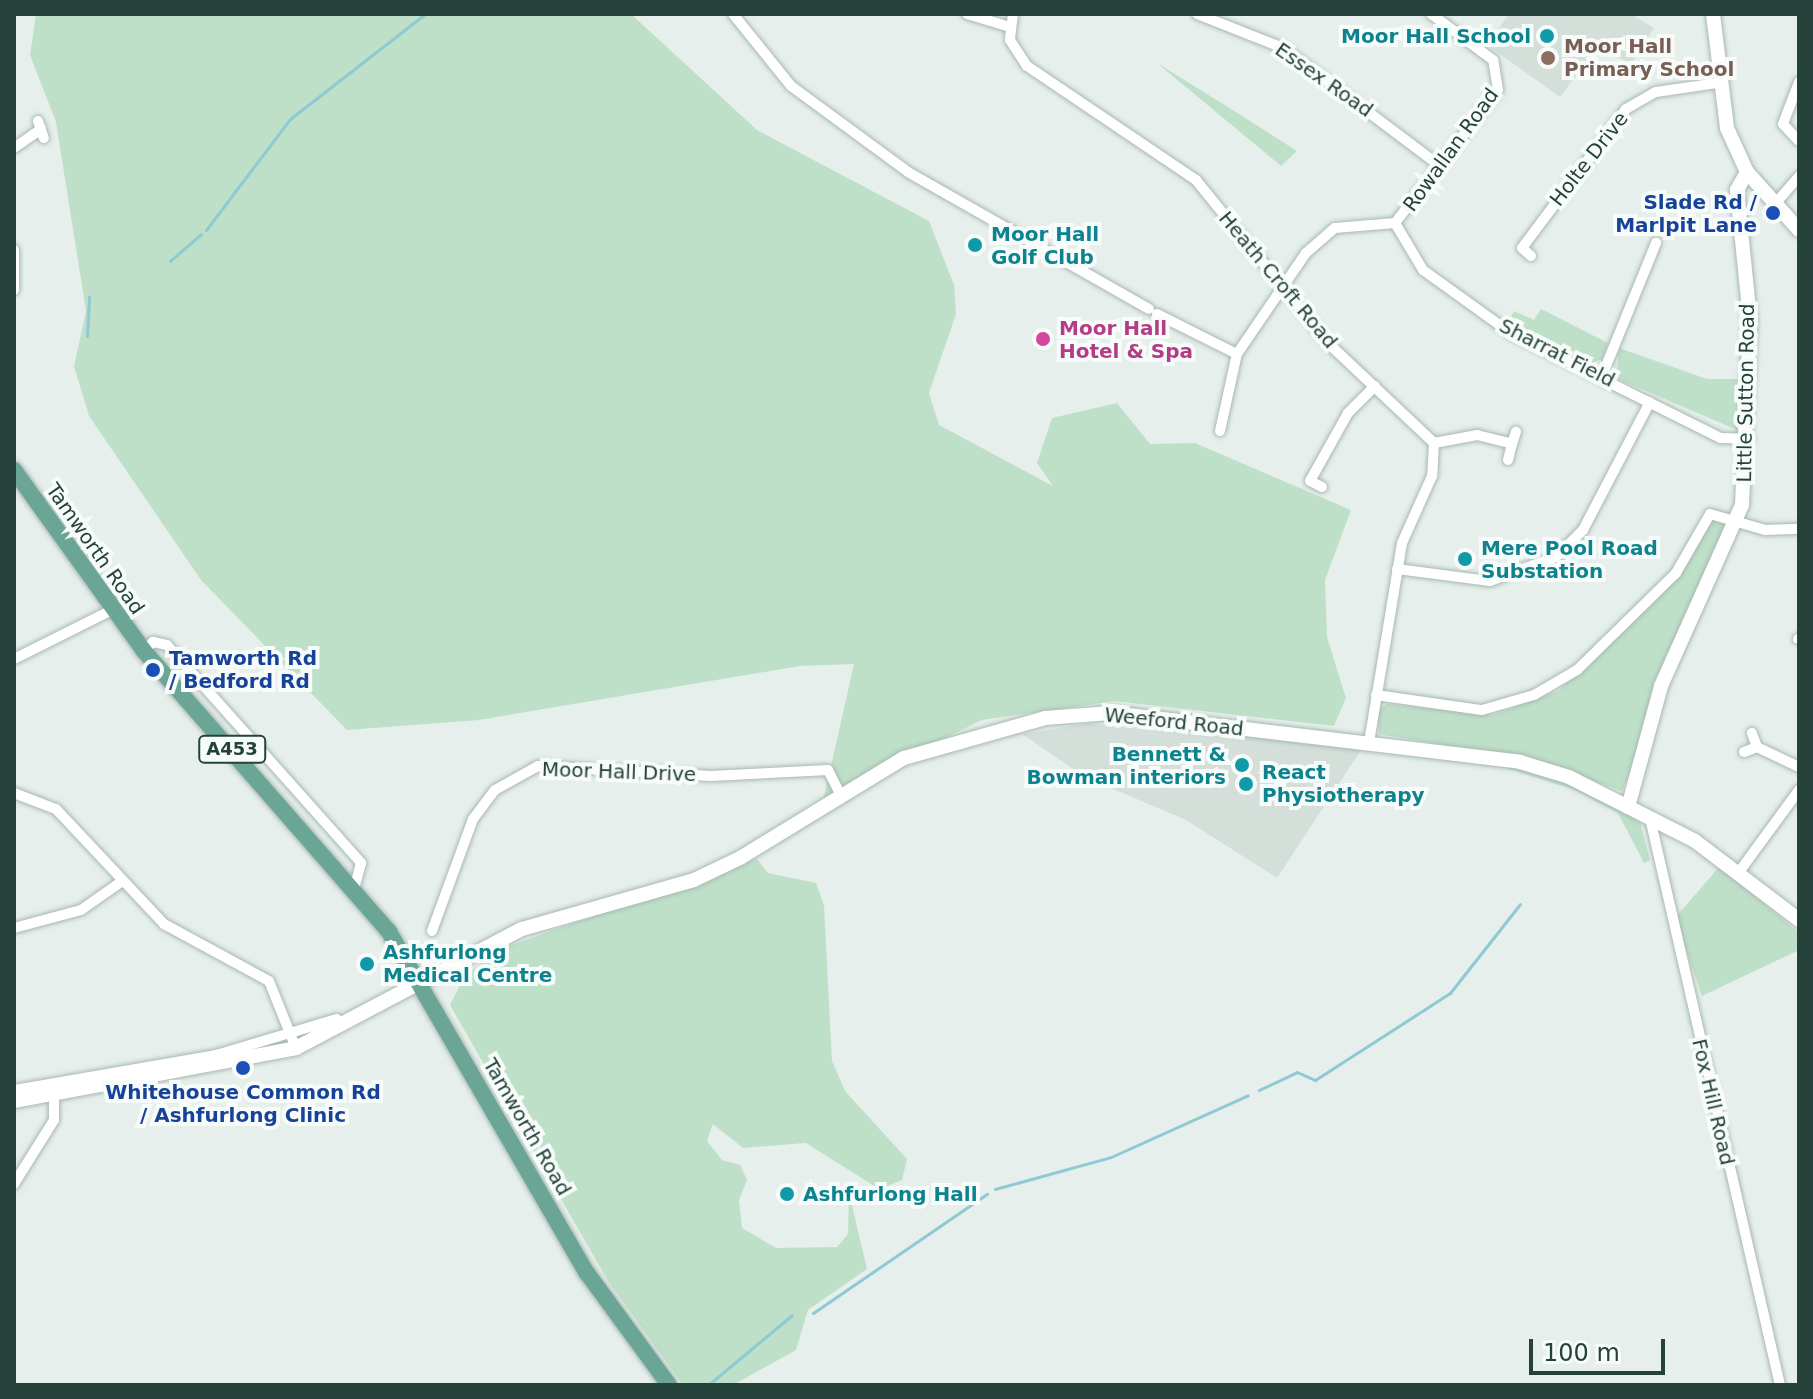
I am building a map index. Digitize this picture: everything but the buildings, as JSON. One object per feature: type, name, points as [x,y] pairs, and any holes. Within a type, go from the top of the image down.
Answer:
[{"type":"main road","name":"Tamworth Road","points":[[14,470],[144,651],[355,886],[421,987],[587,1273],[669,1385]]},
{"type":"street","points":[[733,14],[791,86],[908,172],[1153,312],[1237,354],[1220,431]]},
{"type":"street","points":[[967,14],[1010,27],[1013,14]]},
{"type":"street","name":"Essex Road","points":[[1197,14],[1283,48],[1440,166]]},
{"type":"street","name":"Rowallan Road","points":[[1237,354],[1281,286],[1328,232],[1395,223],[1498,90],[1500,74],[1493,60],[1431,14]]},
{"type":"street","points":[[1713,14],[1718,83],[1727,128],[1747,172],[1799,230]]},
{"type":"street","name":"Heath Croft Road","points":[[1010,27],[1013,49],[1027,66],[1196,180],[1281,286],[1375,386],[1434,443]]},
{"type":"street","points":[[1799,82],[1783,124],[1799,141]]},
{"type":"street","name":"Holte Drive","points":[[1522,248],[1626,109],[1656,92],[1718,83]]},
{"type":"street","points":[[14,148],[41,129]]},
{"type":"street","name":"Little Sutton Road","points":[[1628,807],[1661,686],[1737,518],[1749,439],[1750,319],[1737,190],[1747,172]]},
{"type":"street","points":[[1775,204],[1796,190],[1799,176]]},
{"type":"street","name":"Sharrat Field","points":[[1395,223],[1423,270],[1512,334],[1602,376],[1721,438],[1749,439]]},
{"type":"street","points":[[1510,242],[1531,256]]},
{"type":"street","points":[[1602,376],[1656,243]]},
{"type":"street","points":[[14,250],[14,290]]},
{"type":"street","points":[[1310,481],[1348,413],[1375,386]]},
{"type":"street","points":[[1397,569],[1490,581],[1556,557],[1583,530],[1650,402]]},
{"type":"street","points":[[1508,460],[1516,432]]},
{"type":"street","points":[[1369,742],[1397,569],[1432,476],[1434,443],[1477,435],[1512,444]]},
{"type":"street","points":[[1299,476],[1322,487]]},
{"type":"street","points":[[1376,695],[1482,710],[1550,688],[1676,573],[1710,514],[1737,518],[1765,530],[1799,529]]},
{"type":"street","points":[[14,659],[112,610]]},
{"type":"street","name":"Weeford Road","points":[[14,1101],[56,1088],[294,1042],[421,987],[522,929],[729,864],[841,795],[941,743],[1045,718],[1111,713],[1520,762],[1650,818],[1739,872],[1799,920]]},
{"type":"street","points":[[1752,733],[1757,747],[1799,767]]},
{"type":"street","points":[[1744,752],[1757,747]]},
{"type":"street","name":"Moor Hall Drive","points":[[432,931],[473,819],[495,790],[538,766],[711,776],[828,770],[841,795]]},
{"type":"street","points":[[1739,872],[1799,790]]},
{"type":"street","points":[[14,793],[56,809],[121,882],[164,924],[269,981],[294,1042],[337,1019]]},
{"type":"street","name":"Fox Hill Road","points":[[1650,818],[1780,1385]]},
{"type":"street","points":[[14,928],[81,910],[121,882]]},
{"type":"street","points":[[14,1090],[56,1088],[54,1120],[14,1184]]},
{"type":"shaded area","name":"Moor Hall Primary School","points":[[1509,14],[1631,14],[1654,28],[1631,64],[1597,47],[1560,97],[1487,45]]},
{"type":"shaded area","points":[[1086,724],[1173,728],[1361,750],[1277,878],[1186,820],[1085,777],[1022,734]]},
{"type":"green space","points":[[36,14],[631,14],[757,130],[929,221],[954,285],[956,314],[929,393],[939,425],[1053,486],[1037,463],[1052,418],[1117,403],[1150,444],[1195,443],[1351,510],[1325,580],[1327,637],[1346,698],[1334,726],[1114,701],[982,720],[824,797],[854,664],[800,666],[479,720],[347,730],[201,580],[89,416],[74,366],[86,311],[56,122],[30,55]]},
{"type":"green space","points":[[1157,63],[1231,109],[1297,151],[1281,166]]},
{"type":"green space","points":[[1541,309],[1608,343],[1602,359],[1590,364],[1507,324],[1514,311],[1534,320]]},
{"type":"green space","points":[[1619,348],[1707,379],[1740,379],[1737,430],[1616,378]]},
{"type":"green space","points":[[1713,520],[1726,525],[1622,791],[1535,760],[1379,734],[1378,710],[1387,704],[1493,715],[1558,691],[1676,579]]},
{"type":"green space","points":[[1342,747],[1496,762],[1555,776],[1639,818],[1650,860],[1644,863],[1618,813],[1575,790],[1506,768]]},
{"type":"green space","points":[[757,859],[768,873],[816,883],[824,905],[832,1061],[845,1091],[907,1159],[902,1180],[879,1189],[806,1143],[743,1148],[713,1124],[707,1141],[722,1160],[740,1165],[747,1180],[739,1200],[742,1228],[776,1248],[837,1247],[848,1234],[849,1193],[867,1269],[808,1310],[796,1350],[733,1385],[683,1385],[608,1281],[450,1005],[464,977],[497,950]]},
{"type":"green space","points":[[1720,866],[1799,933],[1799,950],[1702,996],[1675,918]]},
{"type":"waterway","points":[[206,230],[290,119],[425,14]]},
{"type":"waterway","points":[[170,261],[201,234]]},
{"type":"waterway","points":[[87,336],[89,297]]},
{"type":"waterway","points":[[1259,1090],[1297,1072],[1315,1080],[1450,993],[1520,904]]},
{"type":"waterway","points":[[995,1189],[1111,1157],[1248,1095]]},
{"type":"waterway","points":[[813,1313],[987,1194]]},
{"type":"waterway","points":[[708,1385],[792,1315]]},
{"type":"place","name":"Moor Hall School","points":[[1547,36]]},
{"type":"place","name":"Moor Hall Primary School","points":[[1548,58]]},
{"type":"place","name":"Slade Rd / Marlpit Lane","points":[[1773,213]]},
{"type":"place","name":"Moor Hall Golf Club","points":[[975,245]]},
{"type":"place","name":"Moor Hall Hotel & Spa","points":[[1043,339]]},
{"type":"place","name":"Mere Pool Road Substation","points":[[1465,559]]},
{"type":"place","name":"Tamworth Rd / Bedford Rd","points":[[153,670]]},
{"type":"place","name":"Bennett & Bowman interiors","points":[[1242,765]]},
{"type":"place","name":"React Physiotherapy","points":[[1246,784]]},
{"type":"place","name":"Ashfurlong Medical Centre","points":[[367,964]]},
{"type":"place","name":"Whitehouse Common Rd / Ashfurlong Clinic","points":[[243,1068]]},
{"type":"place","name":"Ashfurlong Hall","points":[[787,1194]]}]
